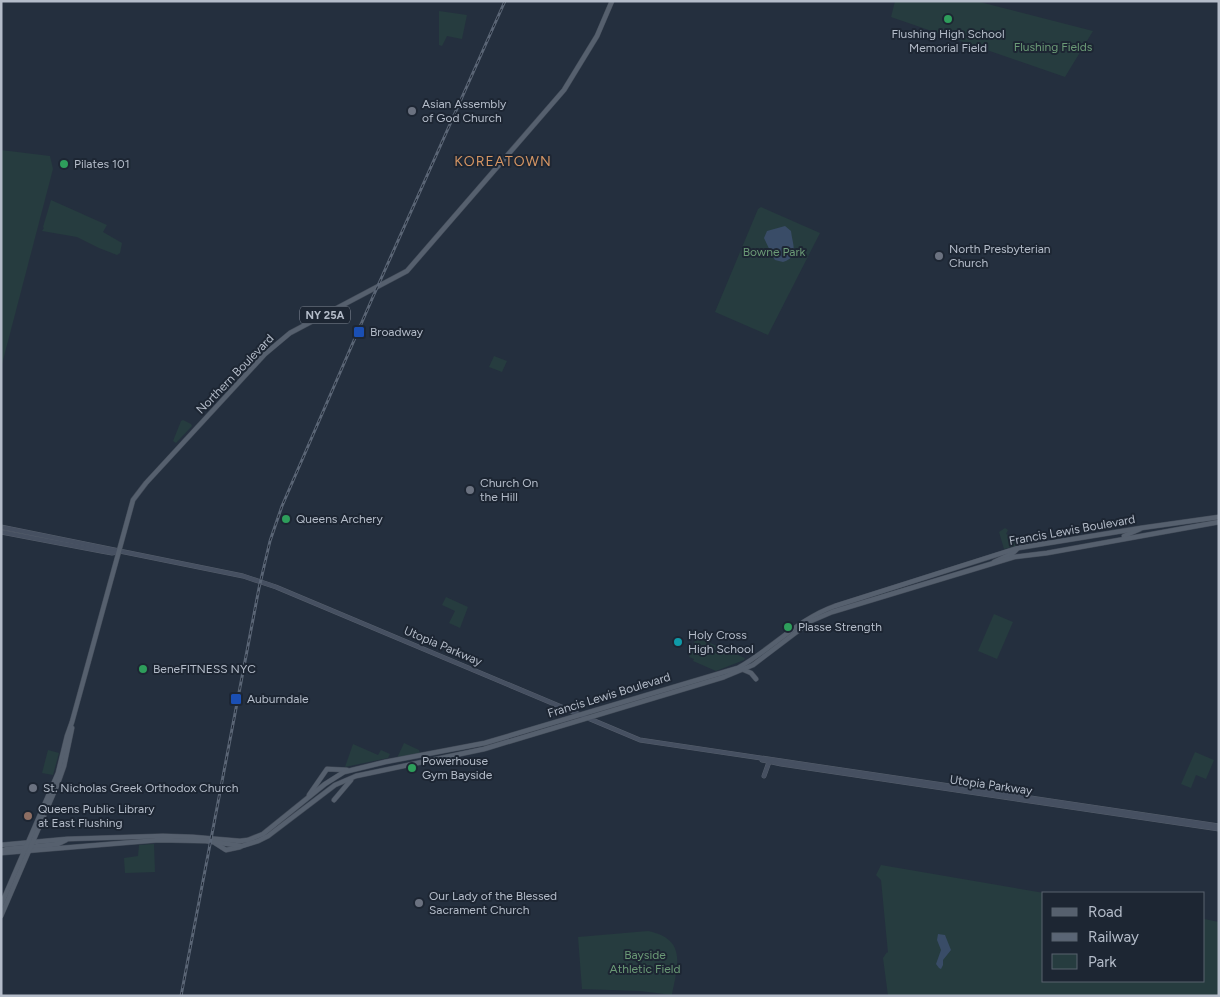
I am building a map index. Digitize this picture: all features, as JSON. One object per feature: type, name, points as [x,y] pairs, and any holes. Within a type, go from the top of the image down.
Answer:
[{"type":"main road","name":"Northern Boulevard","points":[[1,916],[3,905],[58,773],[132,503],[146,483],[265,354],[290,333],[408,271],[564,90],[597,36],[612,1]]},
{"type":"main road","name":"Francis Lewis Boulevard","points":[[1,852],[67,839],[163,836],[240,841],[263,834],[336,776],[353,770],[483,744],[738,668],[754,659],[807,619],[825,610],[1018,548],[1219,517]]},
{"type":"main road","points":[[1161,532],[1164,529],[1191,521]]},
{"type":"main road","name":"Francis Lewis Boulevard","points":[[1,846],[28,847],[192,840],[242,846],[268,836],[335,785],[356,776],[484,749],[744,670],[816,619],[941,578],[1014,557],[1219,522]]},
{"type":"main road","name":"Utopia Parkway","points":[[1,527],[114,549],[118,552]]},
{"type":"main road","points":[[1112,541],[1116,537],[1128,535],[1145,527]]},
{"type":"main road","name":"Utopia Parkway","points":[[1,532],[243,576],[273,586],[640,740],[1219,827]]},
{"type":"main road","points":[[1082,546],[1092,540],[1106,537],[1110,534]]},
{"type":"main road","points":[[991,564],[995,560],[1014,553],[1018,548]]},
{"type":"main road","points":[[744,670],[751,673],[756,679]]},
{"type":"main road","name":"Northern Boulevard","points":[[28,847],[64,766],[71,736],[72,722]]},
{"type":"main road","name":"Utopia Parkway","points":[[760,759],[769,762],[1219,827]]},
{"type":"main road","points":[[764,776],[769,762]]},
{"type":"main road","points":[[304,802],[327,768],[353,770]]},
{"type":"main road","points":[[334,800],[347,783],[356,776]]},
{"type":"green space","name":"Flushing Fields","points":[[895,1],[976,1],[1093,31],[1065,77],[891,17]]},
{"type":"green space","points":[[439,11],[467,15],[462,39],[447,36],[442,46],[439,45]]},
{"type":"green space","points":[[1,150],[50,156],[53,169],[1,368]]},
{"type":"green space","points":[[51,200],[107,225],[103,232],[122,243],[120,253],[117,255],[77,237],[42,231]]},
{"type":"green space","name":"Bowne Park","points":[[761,207],[820,233],[768,335],[715,312],[758,209]]},
{"type":"green space","points":[[494,356],[507,361],[502,372],[489,367]]},
{"type":"green space","points":[[183,420],[192,426],[176,443],[173,441]]},
{"type":"green space","points":[[1005,528],[1008,530],[1006,534],[1018,540],[1016,546],[1004,549],[999,532]]},
{"type":"green space","points":[[446,597],[468,607],[460,628],[449,623],[455,611],[442,605]]},
{"type":"green space","points":[[994,614],[1013,622],[997,659],[978,651]]},
{"type":"green space","points":[[696,637],[745,658],[716,671],[693,661],[694,659],[689,657]]},
{"type":"green space","points":[[404,743],[419,750],[420,754],[397,758]]},
{"type":"green space","points":[[353,744],[378,755],[381,750],[390,754],[388,758],[345,767]]},
{"type":"green space","points":[[48,750],[59,753],[53,775],[42,773]]},
{"type":"green space","points":[[1195,752],[1214,760],[1206,779],[1196,775],[1191,788],[1181,784]]},
{"type":"green space","points":[[154,844],[155,872],[125,873],[124,858],[138,856],[139,845]]},
{"type":"green space","points":[[881,865],[1042,893],[1042,982],[1205,982],[1205,919],[1219,922],[1219,996],[888,996],[883,958],[888,953],[881,880],[876,875]]},
{"type":"green space","name":"Bayside Athletic Field","points":[[648,931],[669,940],[677,955],[672,995],[640,991],[582,989],[578,937]]},
{"type":"water","points":[[785,226],[791,231],[794,249],[792,257],[783,262],[775,260],[764,238],[767,231]]},
{"type":"water","points":[[938,934],[945,935],[951,950],[943,960],[941,969],[936,964],[941,950],[937,940]]},
{"type":"railway","points":[[181,996],[259,588],[270,541],[282,506],[372,299],[505,1]]},
{"type":"place","name":"Flushing High School Memorial Field","points":[[948,19]]},
{"type":"place","name":"Asian Assembly of God Church","points":[[412,111]]},
{"type":"place","name":"Pilates 101","points":[[64,164]]},
{"type":"place","name":"North Presbyterian Church","points":[[939,256]]},
{"type":"place","name":"Broadway","points":[[359,332]]},
{"type":"place","name":"Church On the Hill","points":[[470,490]]},
{"type":"place","name":"Queens Archery","points":[[286,519]]},
{"type":"place","name":"Plasse Strength","points":[[788,627]]},
{"type":"place","name":"Holy Cross High School","points":[[678,642]]},
{"type":"place","name":"BeneFITNESS NYC","points":[[143,669]]},
{"type":"place","name":"Auburndale","points":[[236,699]]},
{"type":"place","name":"Powerhouse Gym Bayside","points":[[412,768]]},
{"type":"place","name":"St. Nicholas Greek Orthodox Church","points":[[33,788]]},
{"type":"place","name":"Queens Public Library at East Flushing","points":[[28,816]]},
{"type":"place","name":"Our Lady of the Blessed Sacrament Church","points":[[419,903]]},
{"type":"district","name":"KOREATOWN","points":[[503,161]]}]
